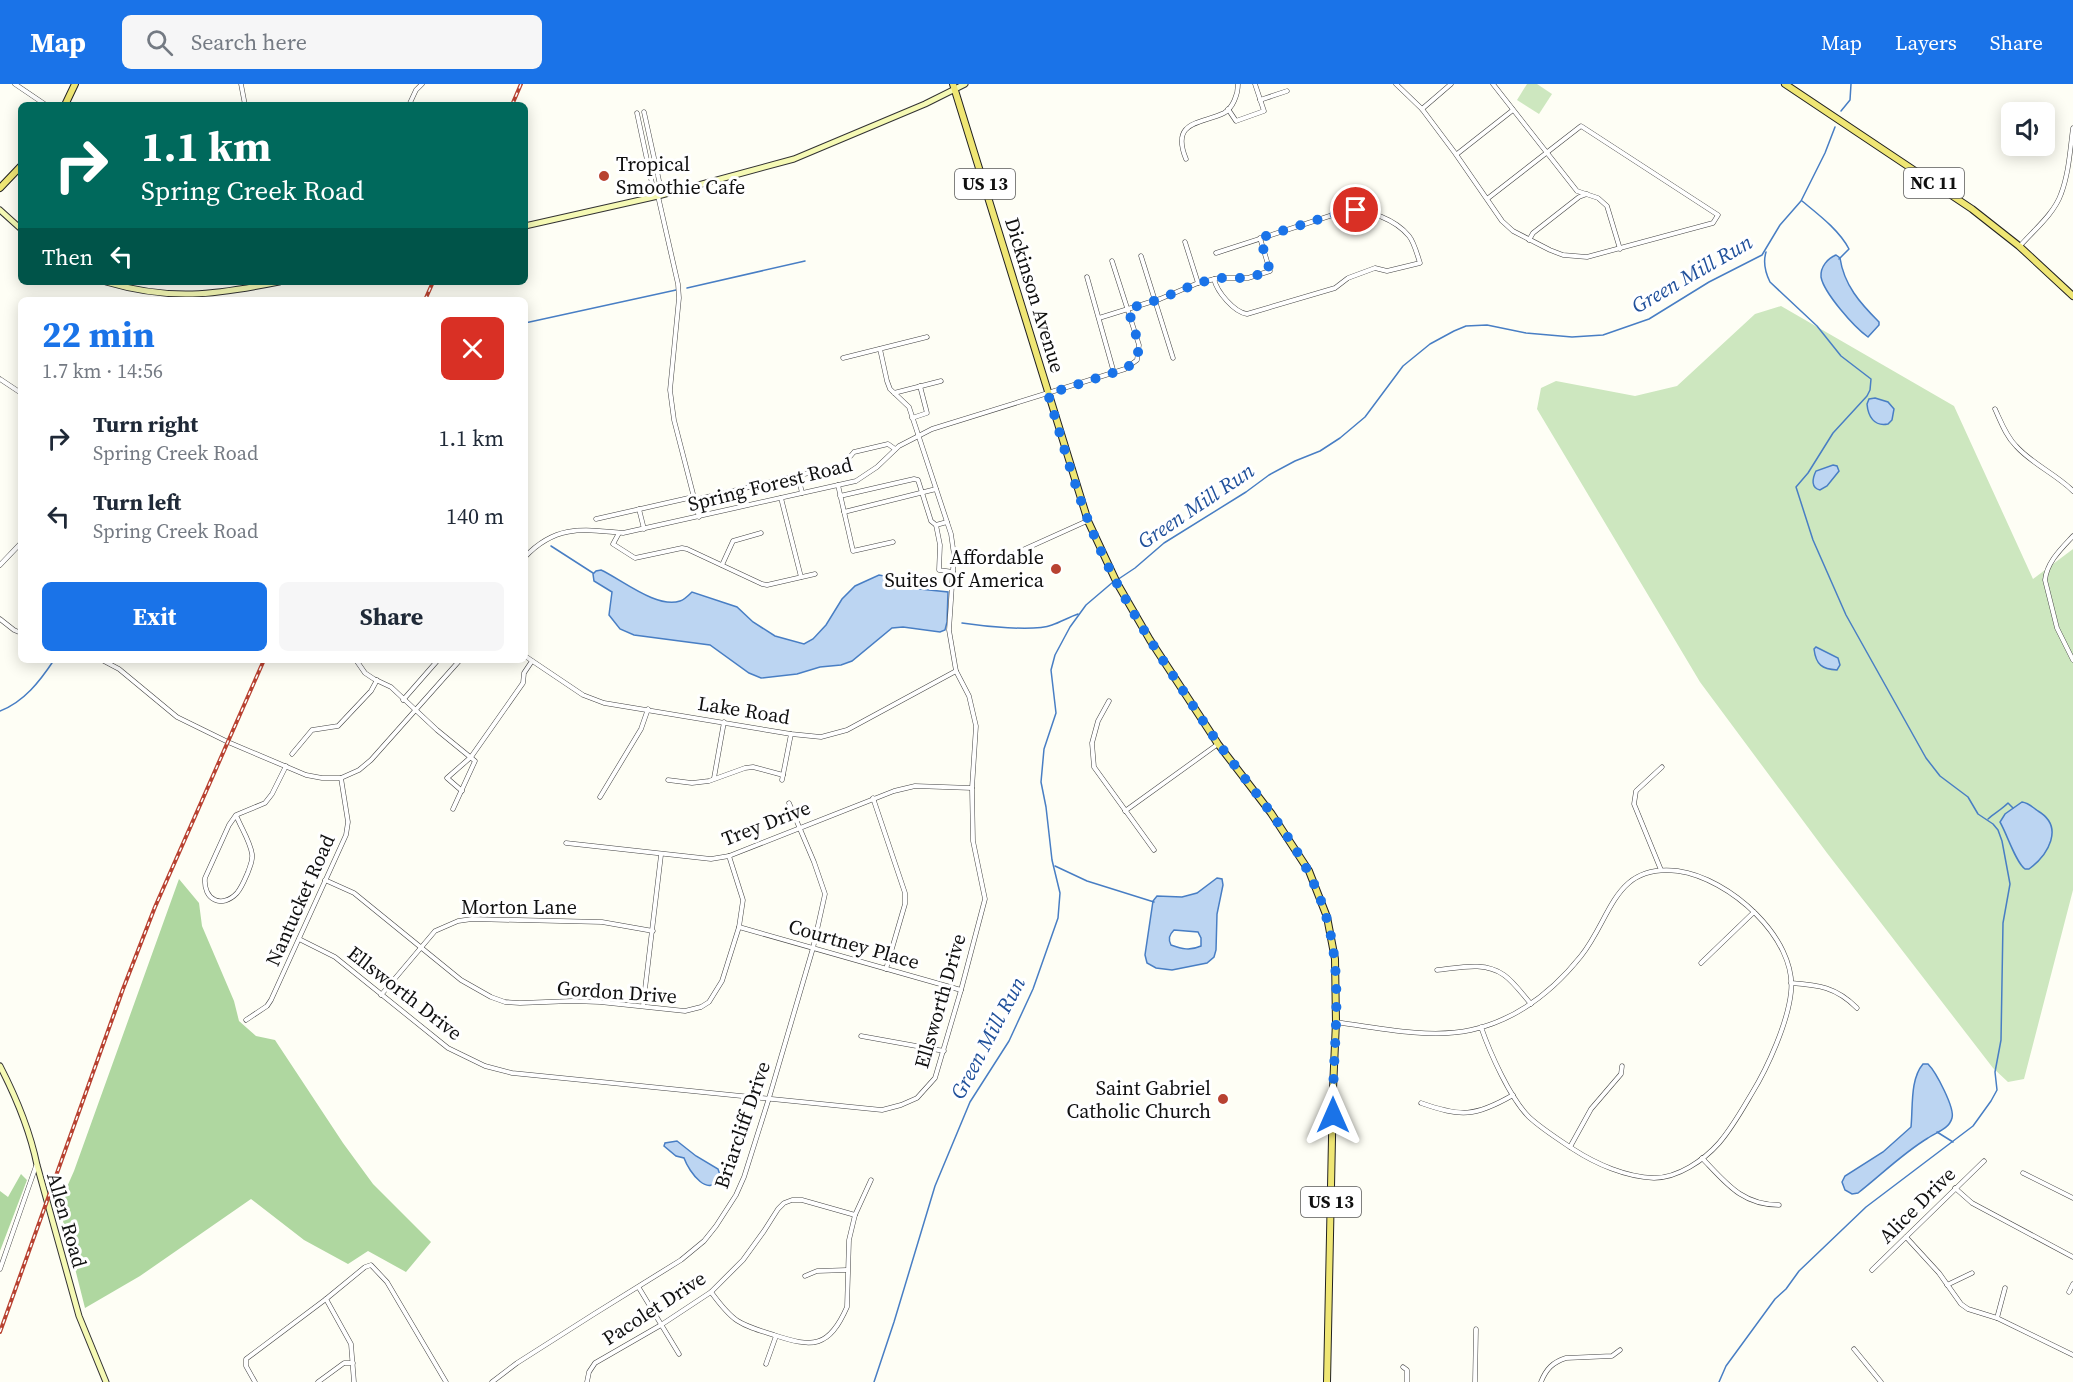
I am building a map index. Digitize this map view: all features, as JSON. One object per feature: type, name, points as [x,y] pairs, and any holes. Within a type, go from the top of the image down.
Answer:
[{"type":"main road","points":[[66,102],[75,84]]},
{"type":"main road","points":[[528,225],[658,196],[794,159],[925,104],[953,86],[965,84]]},
{"type":"main road","name":"NC 11","points":[[1785,84],[1972,208],[2019,246],[2073,296]]},
{"type":"main road","name":"Dickinson Avenue","points":[[953,86],[1088,521],[1117,583],[1150,640],[1218,744],[1271,813],[1310,871],[1326,916],[1335,959],[1336,1022],[1327,1382]]},
{"type":"main road","points":[[0,188],[18,169]]},
{"type":"main road","points":[[0,210],[18,226]]},
{"type":"main road","points":[[118,285],[143,291],[191,295],[229,292],[264,285]]},
{"type":"main road","name":"Allen Road","points":[[0,1066],[33,1147],[79,1316],[106,1382]]},
{"type":"street","points":[[15,84],[41,102]]},
{"type":"street","points":[[241,84],[244,102]]},
{"type":"street","points":[[410,102],[422,84]]},
{"type":"street","points":[[1186,159],[1182,139],[1188,127],[1225,112],[1235,101],[1238,84]]},
{"type":"street","points":[[1228,109],[1236,121],[1264,111],[1255,84]]},
{"type":"street","points":[[1396,84],[1422,110],[1456,154],[1502,221],[1513,231],[1563,255],[1587,256],[1620,249],[1713,223],[1718,215],[1581,126],[1487,199]]},
{"type":"street","points":[[1422,110],[1451,84]]},
{"type":"street","points":[[1493,84],[1577,191],[1598,198],[1607,206],[1620,249]]},
{"type":"street","points":[[1260,100],[1287,91]]},
{"type":"street","points":[[1456,154],[1513,110]]},
{"type":"street","points":[[644,112],[660,185],[658,196]]},
{"type":"street","points":[[637,113],[653,188],[658,196],[679,298],[670,390],[693,499],[699,517]]},
{"type":"street","points":[[2019,246],[2061,196],[2072,152],[2073,128]]},
{"type":"street","points":[[1530,240],[1533,233],[1579,197],[1587,194]]},
{"type":"street","points":[[1214,279],[1216,287],[1240,313],[1247,314],[1335,288],[1348,278],[1375,268],[1387,271],[1420,263],[1410,237],[1386,218],[1356,210],[1348,210],[1216,253]]},
{"type":"street","points":[[1099,318],[1154,301],[1198,283],[1214,279],[1248,278],[1270,271],[1260,238]]},
{"type":"street","points":[[1185,242],[1198,283]]},
{"type":"street","points":[[1141,255],[1173,358]]},
{"type":"street","points":[[1112,261],[1128,309]]},
{"type":"street","points":[[1087,278],[1114,373]]},
{"type":"street","name":"Spring Forest Road","points":[[528,554],[545,539],[567,531],[596,530],[619,533],[644,529],[856,481],[878,467],[895,449],[932,429],[1125,369],[1137,360],[1139,345],[1128,309]]},
{"type":"street","points":[[843,358],[927,337]]},
{"type":"street","name":"Ellsworth Drive","points":[[299,939],[335,957],[448,1048],[485,1066],[512,1073],[882,1110],[917,1098],[935,1078],[985,899],[973,841],[972,788],[975,726],[969,696],[956,671],[949,630],[954,555],[947,522],[909,407],[894,393],[887,381],[880,349]]},
{"type":"street","points":[[0,379],[18,391]]},
{"type":"street","points":[[894,393],[941,381]]},
{"type":"street","points":[[912,418],[927,413],[920,386]]},
{"type":"street","points":[[1995,409],[2017,447],[2062,480],[2073,491]]},
{"type":"street","points":[[596,519],[843,465],[854,452],[888,444],[895,449]]},
{"type":"street","points":[[798,476],[802,493]]},
{"type":"street","points":[[840,496],[918,480],[931,520],[936,525],[940,545],[939,570],[953,572]]},
{"type":"street","points":[[838,485],[854,551],[893,542]]},
{"type":"street","points":[[844,512],[936,489]]},
{"type":"street","points":[[782,498],[801,577]]},
{"type":"street","points":[[639,509],[644,529]]},
{"type":"street","points":[[954,555],[1007,557],[1088,521]]},
{"type":"street","points":[[936,525],[947,522]]},
{"type":"street","points":[[619,533],[614,544],[635,558],[682,548],[762,584],[815,574]]},
{"type":"street","points":[[722,566],[733,540],[761,533]]},
{"type":"street","points":[[2073,536],[2052,560],[2045,574],[2045,580],[2057,628],[2073,660]]},
{"type":"street","points":[[0,565],[18,546]]},
{"type":"street","points":[[0,619],[18,632]]},
{"type":"street","name":"Lake Road","points":[[528,658],[583,695],[604,703],[791,734],[821,736],[847,730],[956,671]]},
{"type":"street","points":[[462,791],[447,778],[471,757],[523,683],[524,673],[532,661]]},
{"type":"street","points":[[108,663],[119,669],[177,717],[314,777],[341,778],[359,770],[371,760],[457,663]]},
{"type":"street","points":[[358,663],[365,673],[391,687],[403,700],[476,761],[453,809]]},
{"type":"street","points":[[403,700],[435,663]]},
{"type":"street","points":[[292,754],[312,730],[338,726],[371,691],[376,680]]},
{"type":"street","points":[[1109,701],[1098,721],[1092,743],[1094,767],[1154,850]]},
{"type":"street","points":[[600,796],[640,729],[648,710]]},
{"type":"street","points":[[714,779],[724,722]]},
{"type":"street","points":[[668,780],[692,783],[753,767],[782,778],[791,734]]},
{"type":"street","points":[[1125,811],[1218,744]]},
{"type":"street","points":[[236,815],[252,854],[252,862],[235,896],[215,901],[210,898],[205,887],[206,878],[229,825],[236,815],[265,802],[272,794],[285,766]]},
{"type":"street","points":[[1661,870],[1634,804],[1636,791],[1662,767]]},
{"type":"street","name":"Nantucket Road","points":[[246,1020],[267,1006],[271,1000],[346,835],[348,822],[341,778]]},
{"type":"street","name":"Trey Drive","points":[[566,843],[711,859],[729,856],[873,798],[915,786],[972,788]]},
{"type":"street","points":[[873,798],[905,892],[905,904],[886,969]]},
{"type":"street","name":"Briarcliff Drive","points":[[492,1382],[567,1331],[681,1260],[704,1241],[728,1210],[744,1178],[769,1098],[813,948],[825,894],[789,802]]},
{"type":"street","points":[[643,1006],[661,855]]},
{"type":"street","name":"Gordon Drive","points":[[325,880],[354,893],[470,986],[505,1002],[572,1001],[685,1011],[701,1007],[709,1002],[722,981],[739,927],[743,900],[729,856]]},
{"type":"street","points":[[1336,1022],[1401,1031],[1450,1033],[1481,1027],[1501,1019],[1531,1004],[1552,988],[1594,938],[1620,890],[1645,872],[1661,870],[1695,875],[1715,883],[1728,890],[1754,912],[1784,952],[1791,983],[1787,1010],[1764,1073],[1729,1129],[1719,1143],[1702,1158],[1672,1174],[1655,1178],[1616,1170],[1587,1159],[1528,1116],[1513,1095],[1481,1027]]},
{"type":"street","points":[[1701,963],[1754,912]]},
{"type":"street","name":"Morton Lane","points":[[381,994],[435,931],[458,921],[472,919],[602,922],[653,931]]},
{"type":"street","name":"Courtney Place","points":[[739,927],[961,990]]},
{"type":"street","points":[[1437,970],[1477,966],[1490,969],[1504,975],[1531,1004]]},
{"type":"street","points":[[1791,983],[1818,985],[1835,991],[1857,1008]]},
{"type":"street","points":[[861,1036],[944,1051]]},
{"type":"street","points":[[1570,1147],[1591,1109],[1621,1074],[1622,1066]]},
{"type":"street","points":[[1420,1103],[1449,1113],[1468,1113],[1493,1107],[1513,1095]]},
{"type":"street","points":[[1702,1158],[1731,1188],[1746,1198],[1764,1205],[1779,1205]]},
{"type":"street","name":"Alice Drive","points":[[1872,1270],[1983,1161]]},
{"type":"street","points":[[0,1269],[37,1166]]},
{"type":"street","points":[[2023,1173],[2073,1198]]},
{"type":"street","points":[[711,1292],[734,1320],[745,1326],[798,1344],[810,1344],[829,1335],[847,1307],[849,1240],[855,1215],[871,1180]]},
{"type":"street","points":[[1955,1188],[1972,1203],[2073,1257]]},
{"type":"street","name":"Pacolet Drive","points":[[587,1382],[589,1372],[595,1363],[661,1325],[711,1292],[743,1260],[764,1232],[777,1209],[784,1203],[802,1200],[855,1215]]},
{"type":"street","points":[[1906,1237],[1939,1272],[1960,1304],[1968,1309],[1997,1318],[2073,1355]]},
{"type":"street","points":[[255,1382],[246,1366],[246,1359],[365,1267],[371,1265],[387,1282],[446,1382]]},
{"type":"street","points":[[805,1276],[818,1271],[847,1270]]},
{"type":"street","points":[[1947,1285],[1972,1273]]},
{"type":"street","points":[[2069,1292],[2073,1284]]},
{"type":"street","points":[[639,1288],[679,1354]]},
{"type":"street","points":[[1997,1318],[2005,1288]]},
{"type":"street","points":[[326,1299],[351,1344],[354,1382]]},
{"type":"street","points":[[1475,1382],[1476,1329]]},
{"type":"street","points":[[766,1364],[776,1336]]},
{"type":"street","points":[[1854,1349],[1881,1382]]},
{"type":"street","points":[[1541,1382],[1547,1370],[1559,1360],[1611,1356],[1620,1350]]},
{"type":"street","points":[[318,1382],[341,1365],[353,1363]]},
{"type":"street","points":[[1402,1368],[1407,1370],[1407,1382]]},
{"type":"green space","points":[[1527,84],[1537,84],[1552,94],[1539,114],[1517,100]]},
{"type":"green space","points":[[1781,306],[1954,406],[2033,579],[2073,549],[2073,890],[2024,1079],[2008,1082],[1993,1068],[1827,853],[1700,682],[1537,409],[1541,388],[1556,381],[1635,396],[1677,386],[1755,314]]},
{"type":"green space","points":[[179,879],[199,903],[202,926],[234,1001],[239,1021],[256,1036],[275,1040],[373,1184],[431,1242],[406,1272],[368,1251],[348,1264],[304,1240],[251,1199],[140,1276],[85,1308],[59,1205],[74,1171]]},
{"type":"green space","points":[[21,1174],[27,1180],[0,1251],[0,1191],[8,1197]]},
{"type":"water","points":[[1836,255],[1840,258],[1845,277],[1854,293],[1879,322],[1868,337],[1840,309],[1823,284],[1821,273],[1823,266]]},
{"type":"water","points":[[1875,398],[1888,402],[1894,409],[1892,420],[1888,424],[1879,424],[1870,416],[1867,404],[1869,399]]},
{"type":"water","points":[[1833,465],[1837,466],[1839,471],[1827,486],[1820,490],[1817,489],[1813,483],[1816,471]]},
{"type":"water","points":[[601,570],[639,592],[661,601],[680,601],[692,592],[737,607],[753,622],[775,636],[804,644],[813,639],[826,625],[842,599],[855,586],[879,575],[900,579],[920,589],[948,592],[947,622],[945,630],[940,632],[903,627],[892,628],[852,661],[841,665],[820,667],[797,674],[761,678],[749,673],[710,645],[634,635],[620,629],[609,615],[612,592],[594,581],[593,574]]},
{"type":"water","points":[[1816,647],[1838,658],[1840,665],[1837,670],[1827,669],[1818,662],[1814,649]]},
{"type":"water","points":[[2022,802],[2030,805],[2046,818],[2051,825],[2052,833],[2047,849],[2029,869],[2025,869],[2018,861],[2000,822],[2005,814]]},
{"type":"water","points":[[1217,878],[1222,879],[1214,957],[1207,963],[1172,970],[1156,968],[1147,963],[1145,955],[1153,901],[1157,896],[1182,897],[1197,893]],"holes":[[[1174,930],[1198,932],[1201,946],[1186,949],[1171,945],[1170,937]]]},
{"type":"water","points":[[1923,1064],[1928,1064],[1944,1090],[1951,1106],[1950,1122],[1942,1130],[1910,1150],[1858,1193],[1852,1194],[1845,1190],[1842,1182],[1845,1176],[1883,1152],[1911,1127],[1914,1085]]},
{"type":"water","points":[[677,1141],[718,1169],[720,1175],[716,1182],[706,1185],[700,1182],[684,1158],[676,1156],[664,1146],[665,1143]]},
{"type":"waterway","name":"Green Mill Run","points":[[1841,111],[1850,100],[1851,84]]},
{"type":"waterway","name":"Green Mill Run","points":[[1117,580],[1164,543],[1269,475],[1320,451],[1340,438],[1365,417],[1403,366],[1430,344],[1454,331],[1466,326],[1487,325],[1526,333],[1572,337],[1603,335],[1649,319],[1709,282],[1762,255],[1780,225],[1801,201],[1835,127]]},
{"type":"waterway","points":[[1802,201],[1828,223],[1845,242],[1849,249],[1839,259]]},
{"type":"waterway","points":[[1719,1382],[1726,1366],[1775,1299],[1786,1289],[1799,1271],[1866,1207],[1973,1126],[1991,1101],[1997,1090],[1995,1072],[2001,1040],[2003,923],[2010,884],[1998,830],[1978,814],[1968,797],[1940,776],[1926,758],[1846,615],[1813,540],[1796,487],[1808,473],[1833,433],[1867,396],[1871,379],[1841,356],[1817,326],[1770,282],[1765,267],[1766,252]]},
{"type":"waterway","points":[[687,288],[805,261]]},
{"type":"waterway","points":[[528,322],[676,290]]},
{"type":"waterway","points":[[551,546],[593,573]]},
{"type":"waterway","name":"Green Mill Run","points":[[874,1382],[935,1186],[970,1102],[1009,1041],[1033,989],[1058,918],[1060,893],[1052,860],[1041,782],[1044,749],[1056,713],[1051,670],[1055,655],[1070,627],[1086,605],[1113,582]]},
{"type":"waterway","points":[[962,623],[1033,628],[1052,625],[1078,614]]},
{"type":"waterway","points":[[0,711],[24,696],[52,663]]},
{"type":"waterway","points":[[1988,819],[2008,803],[2013,808]]},
{"type":"waterway","points":[[1055,866],[1087,881],[1154,902]]},
{"type":"waterway","points":[[1937,1132],[1953,1142]]},
{"type":"railway","points":[[513,102],[521,84]]},
{"type":"railway","points":[[426,297],[432,285]]},
{"type":"railway","points":[[0,1332],[123,989],[155,907],[263,663]]},
{"type":"place","name":"Tropical Smoothie Cafe","points":[[604,176]]},
{"type":"place","name":"Affordable Suites Of America","points":[[1056,569]]},
{"type":"place","name":"Saint Gabriel Catholic Church","points":[[1223,1099]]},
{"type":"route","points":[[1333,1115],[1336,1022],[1335,959],[1326,916],[1310,871],[1271,813],[1218,744],[1150,640],[1117,583],[1088,521],[1048,394],[1125,369],[1137,360],[1139,345],[1128,309],[1198,283],[1220,278],[1248,278],[1270,271],[1260,238],[1348,210],[1356,210]]}]
